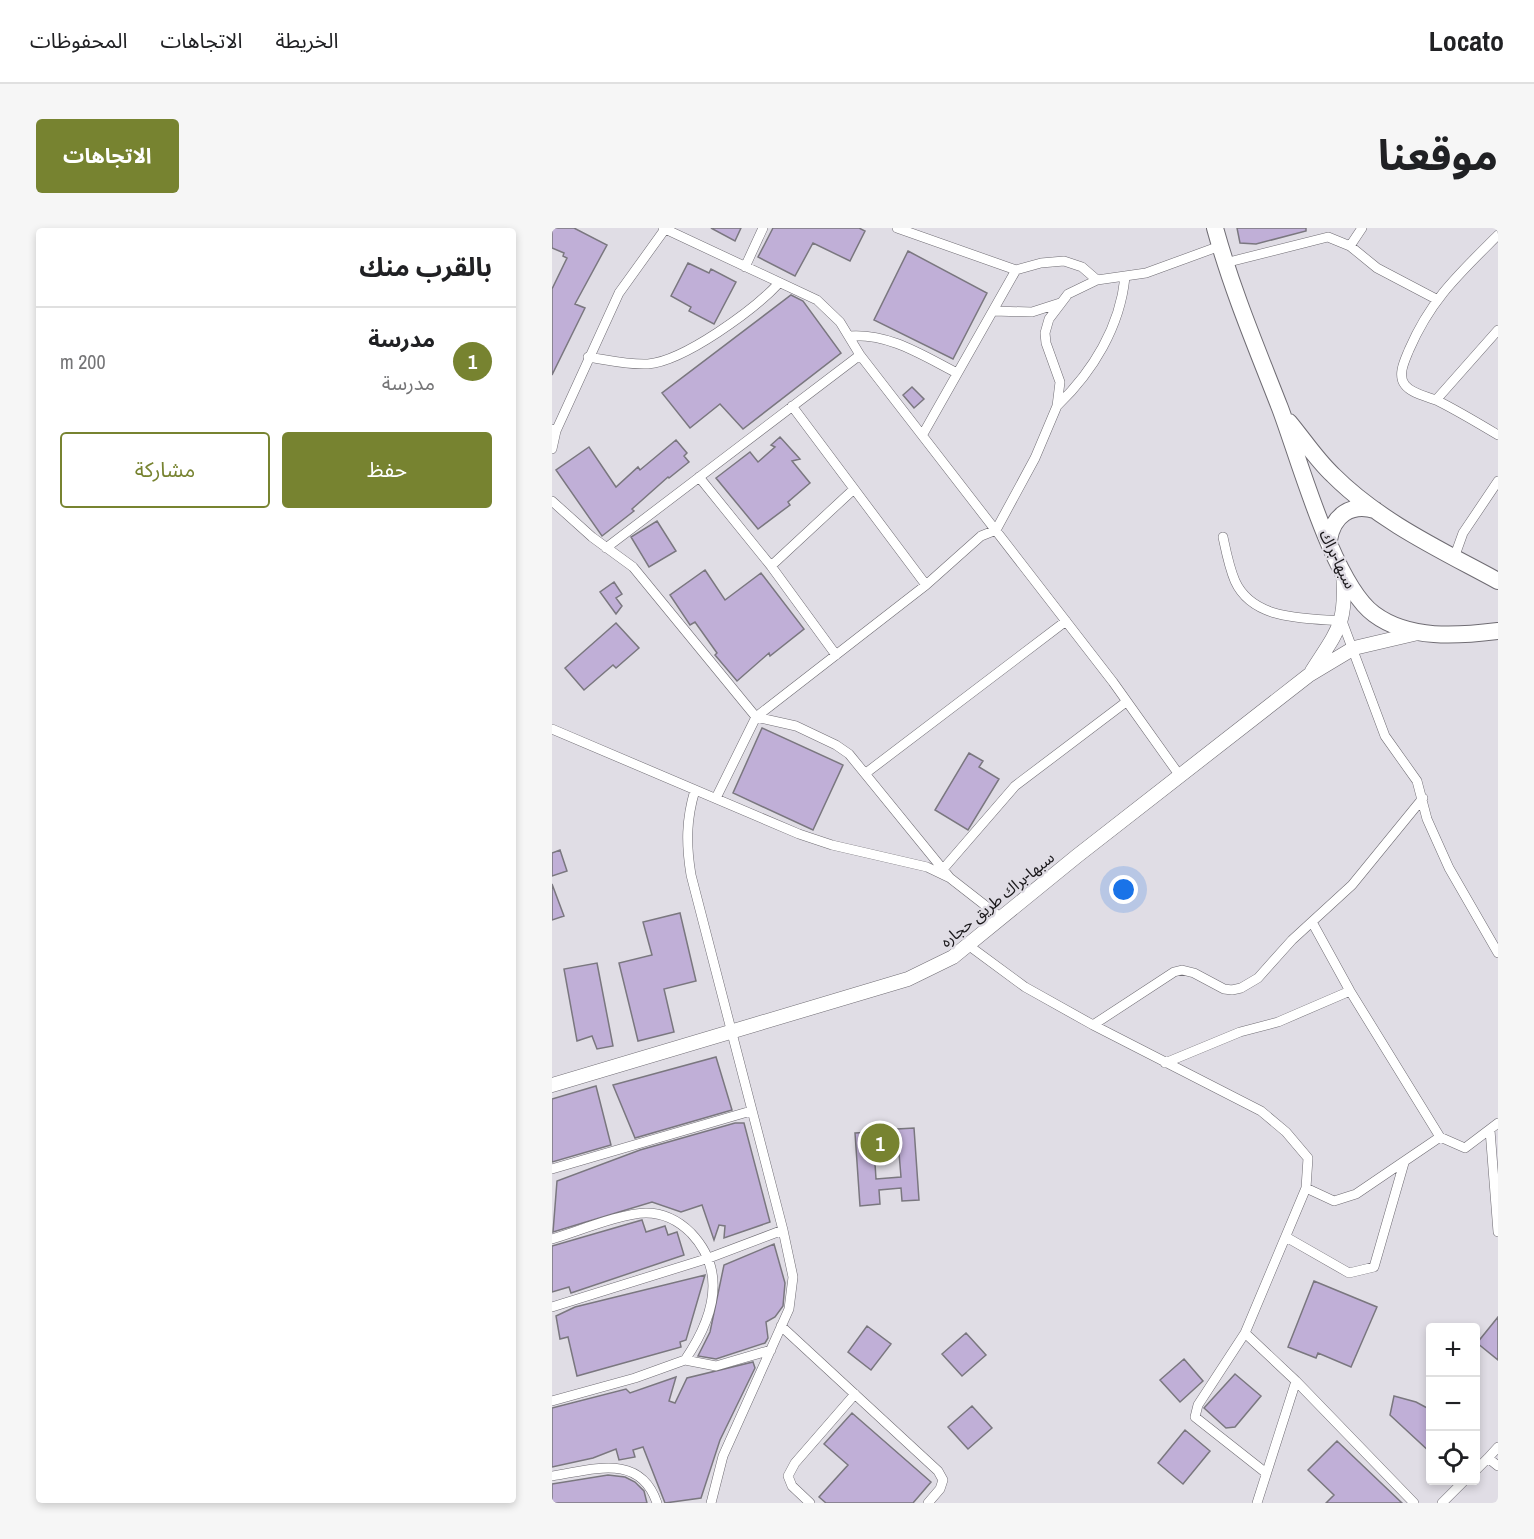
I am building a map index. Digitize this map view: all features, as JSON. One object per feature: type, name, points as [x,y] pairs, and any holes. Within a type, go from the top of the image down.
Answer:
[{"type":"highway","name":"سبها-براك","points":[[1215,228],[1225,263],[1281,411],[1299,466],[1343,573],[1355,594],[1374,615],[1398,627],[1421,633],[1461,634],[1497,631]]},
{"type":"highway","name":"سبها-براك","points":[[1281,411],[1333,475],[1376,511],[1454,558],[1498,581]]},
{"type":"highway","points":[[1329,540],[1336,519],[1344,512],[1354,508],[1376,511]]},
{"type":"main road","name":"سبها-براك طريق حجاره","points":[[1309,675],[1345,614],[1343,573]]},
{"type":"main road","name":"سبها-براك طريق حجاره","points":[[552,1084],[908,979],[935,968],[968,945],[1000,917],[1309,675],[1354,648],[1421,633]]},
{"type":"street","points":[[745,267],[763,228]]},
{"type":"street","points":[[897,228],[1016,270],[1041,263],[1064,261],[1082,267],[1096,280]]},
{"type":"street","points":[[1350,246],[1362,228]]},
{"type":"street","points":[[552,449],[554,430],[625,283],[664,229],[780,283],[826,307],[1066,621],[1180,776]]},
{"type":"street","points":[[1498,235],[1436,299],[1419,328],[1404,361],[1401,377],[1406,387],[1436,400],[1498,435]]},
{"type":"street","points":[[1225,263],[1328,237],[1350,246],[1377,268],[1436,299]]},
{"type":"street","points":[[716,798],[756,717],[926,585],[981,536],[996,530],[1035,458],[1058,406],[1060,382],[1046,344],[1045,333],[1049,320],[1060,303],[1074,290],[1096,280],[1125,277],[1166,267],[1220,246]]},
{"type":"street","points":[[923,434],[1016,270]]},
{"type":"street","points":[[1058,406],[1078,386],[1105,344],[1121,304],[1125,277]]},
{"type":"street","points":[[588,357],[636,363],[668,360],[688,350],[736,318],[780,283]]},
{"type":"street","points":[[993,311],[1032,312],[1060,303]]},
{"type":"street","points":[[1436,400],[1498,330]]},
{"type":"street","points":[[849,336],[872,336],[896,342],[957,373]]},
{"type":"street","points":[[606,548],[860,354]]},
{"type":"street","points":[[792,406],[926,585]]},
{"type":"street","points":[[699,477],[771,566],[836,655]]},
{"type":"street","points":[[1454,558],[1463,533],[1498,481]]},
{"type":"street","points":[[771,566],[854,489]]},
{"type":"street","points":[[552,501],[606,548],[626,560],[756,717],[796,726],[820,736],[849,754],[950,878]]},
{"type":"street","points":[[1222,537],[1239,589],[1260,608],[1283,615],[1342,621],[1354,648],[1373,710],[1385,736],[1417,781],[1427,819],[1449,868],[1498,952]]},
{"type":"street","points":[[866,773],[1066,621]]},
{"type":"street","points":[[944,868],[1015,786],[1126,702]]},
{"type":"street","points":[[552,729],[832,845],[916,864],[950,878],[1000,917]]},
{"type":"street","points":[[695,790],[687,817],[686,845],[730,1030],[783,1230],[794,1288],[782,1326],[723,1456],[711,1503]]},
{"type":"street","points":[[1093,1025],[1150,986],[1182,970],[1194,973],[1224,989],[1241,988],[1271,965],[1352,885],[1423,798]]},
{"type":"street","points":[[1312,922],[1350,992],[1440,1137],[1465,1148],[1498,1123]]},
{"type":"street","points":[[968,945],[1025,987],[1165,1063],[1261,1110],[1286,1132],[1308,1158],[1306,1188],[1245,1333],[1198,1405],[1195,1417],[1266,1473]]},
{"type":"street","points":[[1165,1063],[1240,1032],[1278,1022],[1350,992]]},
{"type":"street","points":[[552,1169],[751,1112]]},
{"type":"street","points":[[1490,1130],[1498,1232]]},
{"type":"street","points":[[1306,1188],[1334,1201],[1356,1194],[1440,1137]]},
{"type":"street","points":[[1286,1237],[1349,1273],[1374,1267],[1404,1163]]},
{"type":"street","points":[[552,1239],[636,1214],[658,1214],[681,1224],[709,1258],[713,1274],[712,1300],[702,1332],[685,1360]]},
{"type":"street","points":[[552,1307],[709,1258],[783,1230]]},
{"type":"street","points":[[782,1326],[938,1471],[943,1480],[940,1489],[928,1503]]},
{"type":"street","points":[[1245,1333],[1296,1381],[1414,1503]]},
{"type":"street","points":[[552,1401],[635,1378],[685,1360],[716,1366],[771,1350]]},
{"type":"street","points":[[1257,1503],[1296,1381]]},
{"type":"street","points":[[810,1503],[792,1486],[788,1476],[795,1463],[855,1394]]},
{"type":"street","points":[[1480,1466],[1498,1447]]},
{"type":"street","points":[[1488,1458],[1498,1466]]},
{"type":"street","points":[[552,1476],[612,1468],[626,1469],[650,1486],[657,1503]]},
{"type":"street","points":[[1442,1503],[1460,1485]]},
{"type":"building","points":[[552,228],[574,228],[607,245],[575,304],[585,308],[552,375],[552,289],[567,258],[563,256],[564,253],[552,248]]},
{"type":"building","points":[[711,228],[741,228],[735,241]]},
{"type":"building","points":[[773,228],[859,228],[865,231],[850,261],[813,243],[795,276],[758,257]]},
{"type":"building","points":[[1237,228],[1306,228],[1306,231],[1256,244],[1240,243]]},
{"type":"building","points":[[908,251],[987,293],[953,359],[874,320]]},
{"type":"building","points":[[688,263],[709,273],[711,269],[736,282],[714,324],[689,311],[691,307],[671,296]]},
{"type":"building","points":[[791,295],[803,301],[841,353],[743,429],[720,404],[690,428],[662,393]]},
{"type":"building","points":[[912,387],[924,399],[914,408],[903,395]]},
{"type":"building","points":[[780,437],[800,459],[792,461],[810,483],[788,502],[790,505],[758,529],[716,478],[750,452],[758,462],[775,447],[771,445]]},
{"type":"building","points":[[676,440],[687,453],[684,456],[689,462],[668,477],[632,509],[634,511],[602,536],[556,470],[589,447],[616,487],[638,467],[640,470]]},
{"type":"building","points":[[657,521],[676,551],[649,567],[631,537]]},
{"type":"building","points":[[705,570],[725,600],[761,573],[804,629],[770,656],[769,653],[737,681],[715,655],[717,653],[695,622],[690,625],[670,595]]},
{"type":"building","points":[[614,582],[622,594],[616,598],[622,606],[616,614],[600,592]]},
{"type":"building","points":[[616,623],[639,648],[616,668],[613,665],[584,690],[565,668]]},
{"type":"building","points":[[762,728],[843,765],[813,830],[733,793]]},
{"type":"building","points":[[969,753],[983,761],[979,767],[999,779],[968,830],[935,810]]},
{"type":"building","points":[[560,850],[567,871],[552,876],[552,853]]},
{"type":"building","points":[[552,884],[564,916],[552,920]]},
{"type":"building","points":[[680,913],[696,981],[664,989],[674,1032],[638,1041],[619,963],[652,955],[643,922]]},
{"type":"building","points":[[597,963],[613,1046],[597,1049],[592,1036],[577,1041],[564,969]]},
{"type":"building","points":[[716,1057],[732,1110],[635,1138],[613,1085]]},
{"type":"building","points":[[596,1086],[611,1145],[552,1162],[552,1099]]},
{"type":"building","points":[[735,1123],[744,1123],[770,1222],[724,1238],[725,1226],[719,1225],[714,1240],[702,1205],[681,1212],[652,1202],[553,1232],[557,1181],[640,1150]]},
{"type":"building","points":[[914,1128],[919,1200],[902,1201],[901,1188],[879,1190],[880,1204],[860,1206],[855,1133],[873,1132],[876,1179],[901,1177],[897,1129]]},
{"type":"building","points":[[642,1220],[646,1232],[665,1226],[668,1235],[677,1232],[684,1255],[571,1293],[569,1287],[552,1292],[552,1246]]},
{"type":"building","points":[[774,1244],[785,1283],[783,1306],[775,1317],[766,1322],[768,1338],[765,1343],[716,1359],[698,1356],[710,1332],[724,1265]]},
{"type":"building","points":[[705,1275],[686,1340],[680,1342],[681,1347],[577,1376],[568,1337],[560,1339],[556,1316],[575,1307]]},
{"type":"building","points":[[1314,1281],[1377,1307],[1351,1367],[1318,1353],[1316,1358],[1288,1347]]},
{"type":"building","points":[[1498,1317],[1498,1360],[1480,1345],[1480,1339]]},
{"type":"building","points":[[867,1326],[891,1344],[871,1370],[848,1352]]},
{"type":"building","points":[[966,1333],[986,1355],[962,1376],[942,1354]]},
{"type":"building","points":[[1184,1359],[1203,1381],[1180,1402],[1160,1380]]},
{"type":"building","points":[[753,1362],[755,1368],[720,1440],[701,1498],[665,1503],[643,1447],[633,1450],[635,1457],[619,1460],[616,1449],[593,1458],[552,1467],[552,1408],[626,1389],[630,1393],[676,1377],[669,1401],[675,1403],[687,1378]]},
{"type":"building","points":[[1235,1374],[1261,1396],[1235,1427],[1226,1428],[1204,1408]]},
{"type":"building","points":[[1394,1396],[1426,1407],[1426,1448],[1390,1415]]},
{"type":"building","points":[[972,1406],[992,1428],[968,1449],[948,1427]]},
{"type":"building","points":[[852,1413],[931,1482],[913,1503],[826,1503],[819,1497],[848,1465],[824,1444]]},
{"type":"building","points":[[1185,1430],[1210,1451],[1183,1484],[1158,1463]]},
{"type":"building","points":[[1337,1441],[1402,1503],[1326,1503],[1334,1495],[1308,1470]]},
{"type":"building","points":[[608,1475],[625,1477],[635,1482],[644,1491],[647,1503],[552,1503],[552,1484]]},
{"type":"place","name":"مدرسة","points":[[880,1143]]}]
